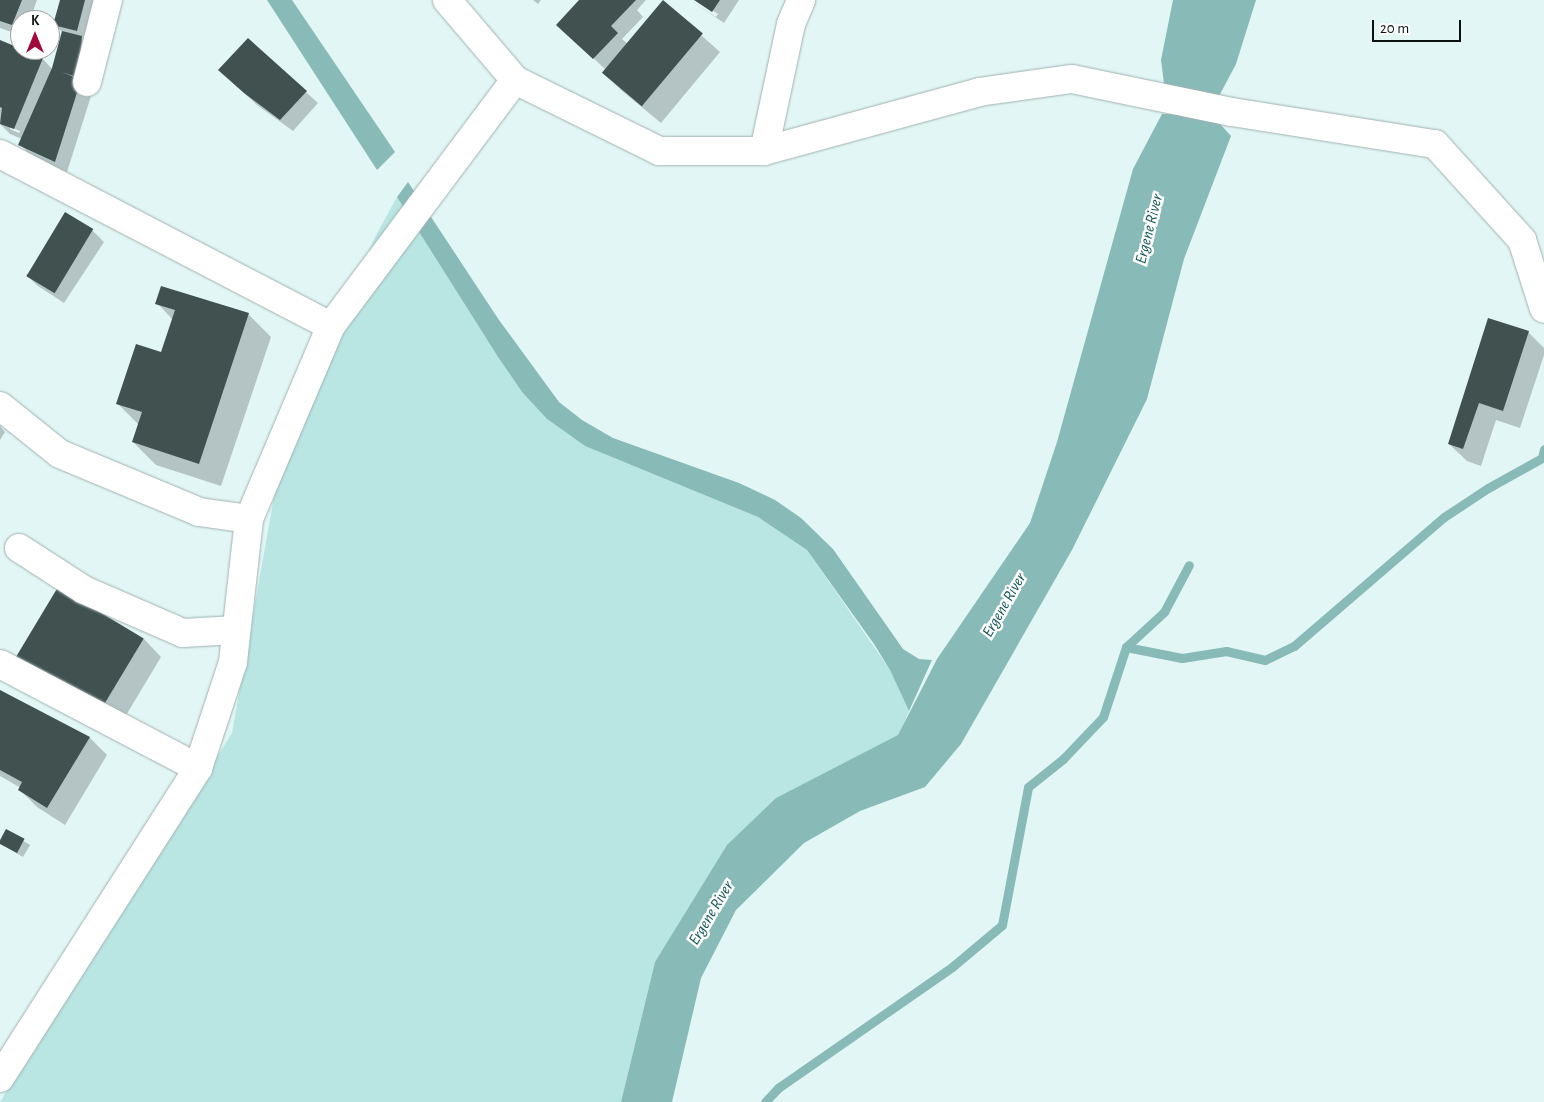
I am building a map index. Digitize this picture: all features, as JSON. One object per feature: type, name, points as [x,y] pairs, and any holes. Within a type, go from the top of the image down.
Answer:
[{"type":"street","points":[[87,82],[108,0]]},
{"type":"street","points":[[447,0],[515,80],[659,151],[764,151],[988,90],[1072,79],[1156,94],[1232,112],[1435,144],[1522,240],[1544,308]]},
{"type":"street","points":[[764,151],[791,24],[801,0]]},
{"type":"street","points":[[0,1078],[198,768],[233,662],[249,519],[331,326],[515,80]]},
{"type":"street","points":[[0,154],[331,326]]},
{"type":"street","points":[[0,406],[60,454],[200,512],[249,519]]},
{"type":"street","points":[[20,548],[84,590],[184,633],[236,630]]},
{"type":"street","points":[[0,664],[198,768]]},
{"type":"shaded area","points":[[397,197],[498,357],[522,392],[547,419],[585,446],[758,517],[807,550],[890,670],[909,711],[899,735],[776,798],[655,962],[621,1102],[0,1102],[232,733],[282,452],[375,237]]},
{"type":"water","points":[[267,0],[292,0],[395,152],[377,170]]},
{"type":"water","points":[[1173,0],[1256,0],[1236,64],[1218,98],[1165,91],[1161,60]]},
{"type":"water","name":"Ergene River","points":[[1162,114],[1212,115],[1231,136],[1184,259],[1147,399],[1072,550],[961,744],[925,787],[860,811],[804,843],[736,910],[701,978],[672,1102],[621,1102],[655,962],[727,845],[776,798],[898,735],[937,659],[1030,523],[1057,442],[1133,169]]},
{"type":"water","points":[[408,182],[499,320],[559,402],[582,420],[613,438],[739,483],[775,500],[801,518],[833,549],[903,649],[919,659],[932,660],[909,711],[890,670],[874,644],[807,550],[758,517],[585,446],[547,419],[522,392],[498,357],[397,197]]},
{"type":"building","points":[[0,0],[22,0],[18,10],[10,10],[10,24],[0,21]]},
{"type":"building","points":[[60,0],[85,0],[77,31],[60,27],[60,10],[57,10]]},
{"type":"building","points":[[579,0],[636,0],[611,26],[618,33],[593,59],[556,25]]},
{"type":"building","points":[[663,0],[703,33],[642,106],[602,73]]},
{"type":"building","points":[[694,0],[720,0],[712,12]]},
{"type":"building","points":[[62,31],[82,36],[79,78],[62,72],[81,80],[55,162],[18,145],[54,60],[60,60]]},
{"type":"building","points":[[248,38],[307,91],[280,120],[244,93],[218,70]]},
{"type":"building","points":[[0,40],[10,44],[10,60],[42,60],[14,129],[0,124],[2,108],[0,107]]},
{"type":"building","points":[[65,212],[93,229],[55,293],[26,276]]},
{"type":"building","points":[[161,286],[249,313],[199,464],[132,442],[142,412],[116,404],[136,344],[161,352],[175,310],[155,304]]},
{"type":"building","points":[[1488,318],[1529,331],[1503,411],[1479,403],[1463,449],[1448,444]]},
{"type":"building","points":[[58,587],[144,639],[100,711],[15,659]]},
{"type":"building","points":[[0,690],[90,737],[47,808],[18,790],[22,782],[0,770]]},
{"type":"building","points":[[6,829],[25,839],[17,853],[0,844]]},
{"type":"waterway","points":[[1126,647],[1182,658],[1226,651],[1265,660],[1294,646],[1444,517],[1488,488],[1542,458],[1544,449]]},
{"type":"waterway","points":[[765,1102],[778,1088],[952,967],[1002,925],[1028,787],[1063,759],[1103,717],[1126,647],[1164,612],[1189,565]]}]
